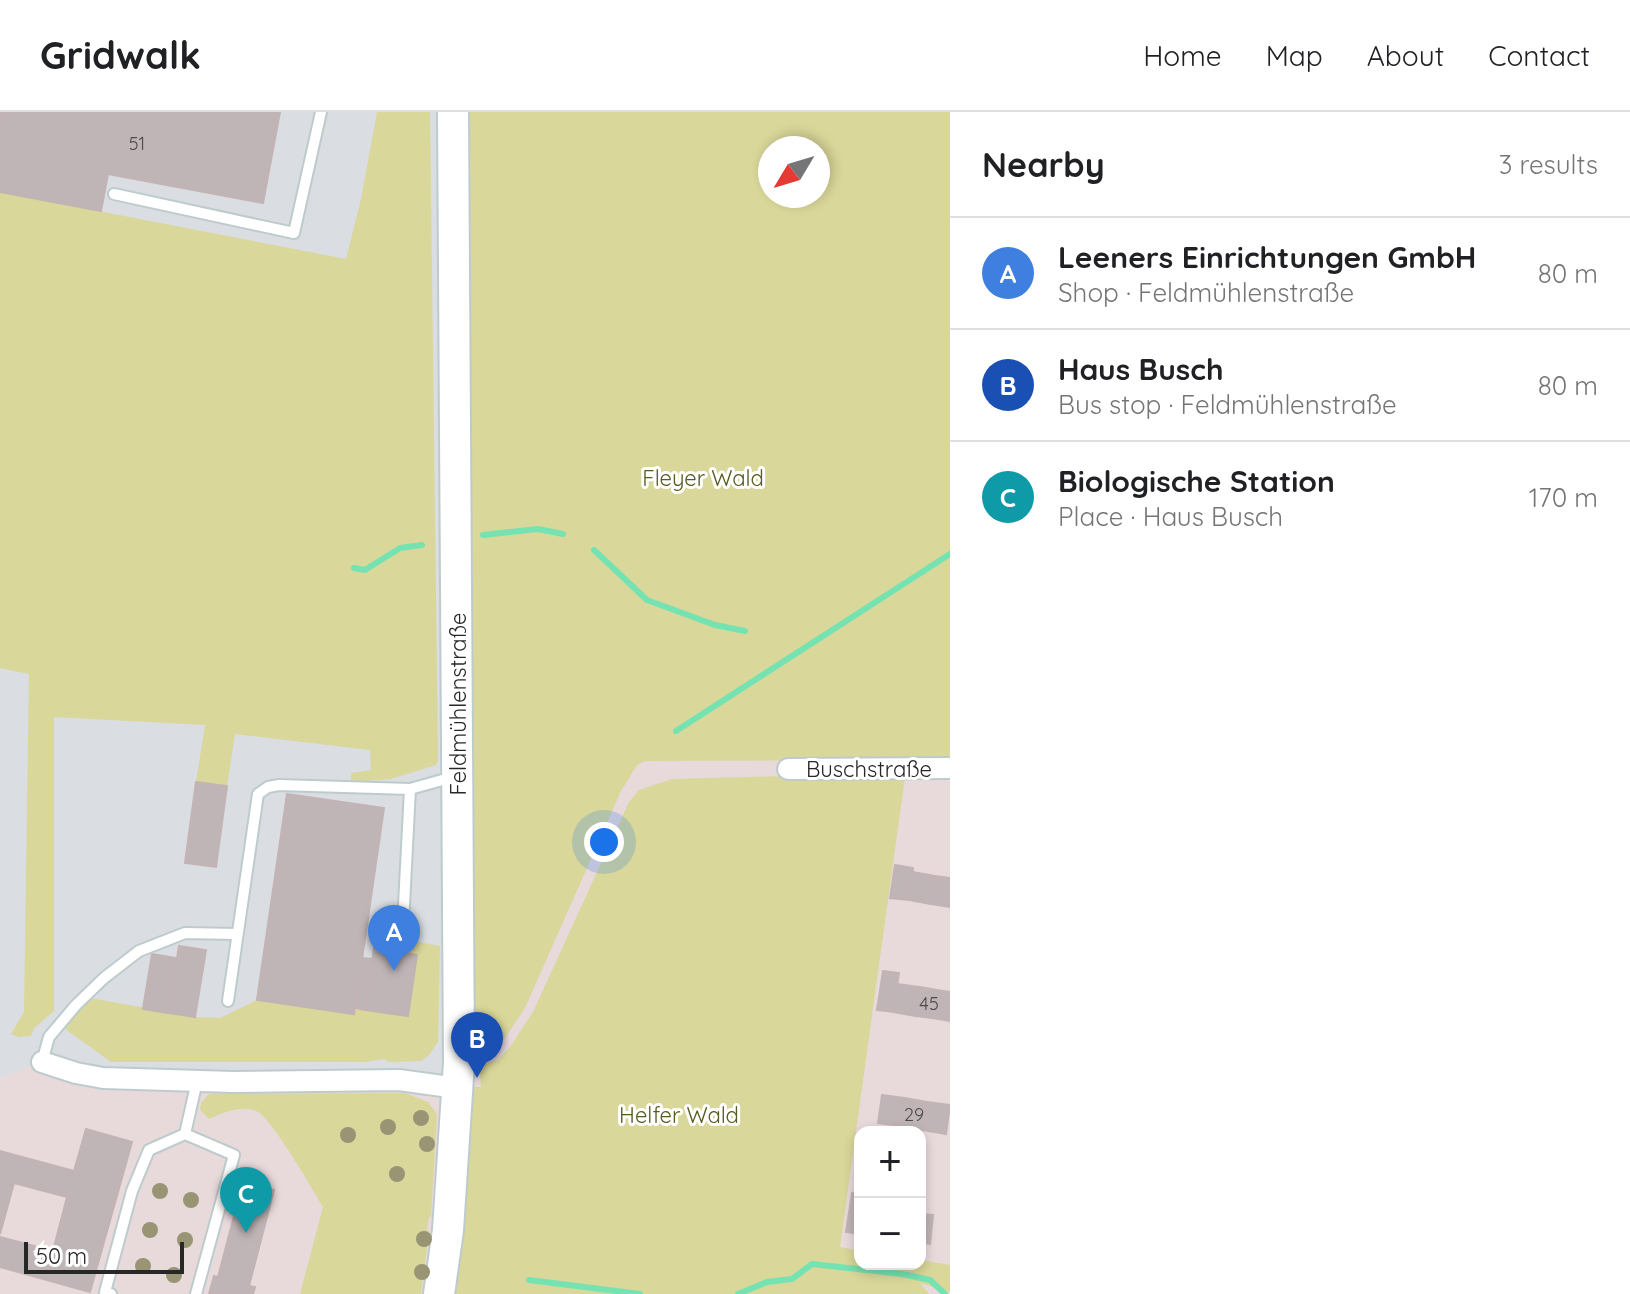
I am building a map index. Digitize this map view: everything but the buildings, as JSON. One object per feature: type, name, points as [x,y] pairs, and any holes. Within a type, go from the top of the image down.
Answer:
[{"type":"street","name":"Feldmühlenstraße","points":[[439,1294],[448,1230],[457,1088],[460,946],[453,112]]},
{"type":"street","name":"Buschstraße","points":[[788,769],[950,768]]},
{"type":"street","points":[[42,1062],[103,1078],[399,1080],[457,1088]]},
{"type":"lane","points":[[114,194],[294,233],[321,112]]},
{"type":"lane","points":[[228,1001],[258,794],[268,787],[279,785],[410,789],[458,775]]},
{"type":"lane","points":[[403,924],[410,789]]},
{"type":"lane","points":[[42,1062],[49,1037],[76,1005],[139,951],[185,933],[237,934]]},
{"type":"lane","points":[[185,1134],[197,1081]]},
{"type":"lane","points":[[111,1294],[105,1292],[132,1191],[149,1150],[185,1134],[234,1155],[196,1294]]},
{"type":"shaded area","points":[[0,112],[453,112],[457,1088],[233,1082],[42,1062],[0,1078]]},
{"type":"green space","points":[[377,112],[430,112],[438,761],[436,765],[391,779],[351,782],[351,773],[371,770],[370,750],[235,734],[227,786],[196,782],[205,725],[54,717],[54,1011],[34,1028],[31,1036],[11,1034],[24,1012],[29,674],[0,668],[0,192],[346,259]]},
{"type":"green space","name":"Fleyer Wald","points":[[453,112],[950,112],[950,760],[645,761],[637,765],[621,791],[525,1008],[503,1041],[485,1055],[474,1054]]},
{"type":"green space","name":"Helfer Wald","points":[[826,775],[905,777],[857,1126],[854,1126],[840,1247],[854,1250],[854,1270],[926,1270],[926,1261],[950,1265],[950,1292],[920,1283],[929,1294],[454,1294],[474,1087],[481,1087],[480,1073],[475,1073],[476,1066],[498,1060],[533,1012],[629,802],[639,790],[672,779]]},
{"type":"green space","points":[[400,939],[440,946],[438,1042],[421,1061],[111,1062],[64,1028],[90,998],[195,1017],[220,1018],[257,1000],[354,1014],[356,1008],[407,1016],[417,955],[397,952]]},
{"type":"green space","points":[[405,1093],[428,1102],[437,1114],[431,1217],[421,1294],[300,1294],[323,1207],[264,1117],[252,1110],[240,1109],[209,1119],[200,1110],[201,1103],[209,1094]]},
{"type":"waterway","points":[[483,535],[538,529],[563,534]]},
{"type":"waterway","points":[[354,568],[365,570],[400,548],[422,545]]},
{"type":"waterway","points":[[594,550],[647,600],[715,625],[745,631]]},
{"type":"waterway","points":[[676,731],[950,554]]},
{"type":"waterway","points":[[738,1294],[767,1282],[792,1279],[812,1264],[930,1280],[945,1294]]},
{"type":"waterway","points":[[529,1280],[640,1294]]},
{"type":"place","name":"Leeners Einrichtungen GmbH","points":[[394,971]]},
{"type":"place","name":"Haus Busch","points":[[477,1078]]},
{"type":"place","name":"Biologische Station","points":[[246,1233]]}]
